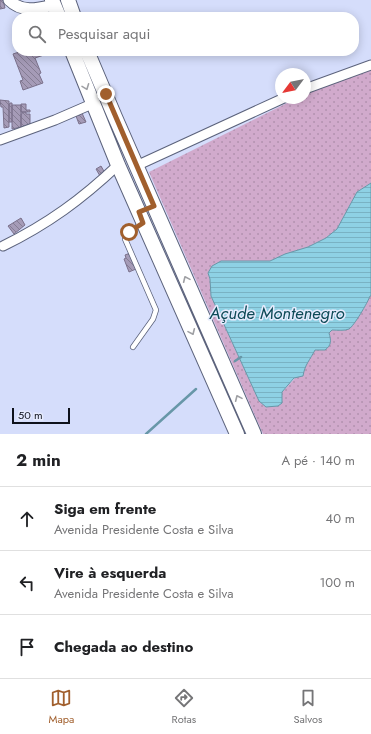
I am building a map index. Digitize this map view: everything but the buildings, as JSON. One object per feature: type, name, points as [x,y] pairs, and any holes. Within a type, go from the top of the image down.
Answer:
[{"type":"main road","points":[[56,10],[71,10]]},
{"type":"main road","points":[[74,56],[92,104],[118,165],[236,434]]},
{"type":"main road","points":[[89,56],[254,434]]},
{"type":"main road","points":[[143,223],[154,206]]},
{"type":"main road","points":[[143,223],[163,226]]},
{"type":"street","points":[[9,0],[16,6],[25,10],[56,10]]},
{"type":"street","points":[[311,87],[371,65]]},
{"type":"street","points":[[136,166],[275,102]]},
{"type":"street","points":[[0,140],[55,120],[92,104]]},
{"type":"street","points":[[3,246],[68,209],[92,190],[118,165]]},
{"type":"lane","points":[[133,346],[153,318],[156,310],[125,239],[129,232],[143,223]]},
{"type":"shaded area","points":[[371,70],[371,183],[357,192],[337,229],[326,238],[308,247],[285,254],[270,261],[221,261],[208,273],[210,279],[211,296],[259,401],[267,407],[299,373],[315,349],[325,350],[331,341],[329,333],[332,330],[348,329],[363,310],[371,296],[371,434],[263,434],[149,172],[285,104],[311,104],[311,91]]},
{"type":"water","name":"Açude Montenegro","points":[[371,183],[371,296],[349,329],[332,330],[329,333],[329,346],[325,350],[315,350],[306,365],[303,376],[294,378],[282,392],[282,403],[278,406],[266,407],[259,401],[211,296],[210,279],[208,273],[212,266],[221,261],[270,261],[285,254],[308,247],[326,238],[337,229],[357,192]]},
{"type":"waterway","points":[[235,361],[241,357]]},
{"type":"waterway","points":[[146,434],[196,389]]},
{"type":"route","points":[[106,94],[154,206],[139,212],[143,223],[129,232]]}]
